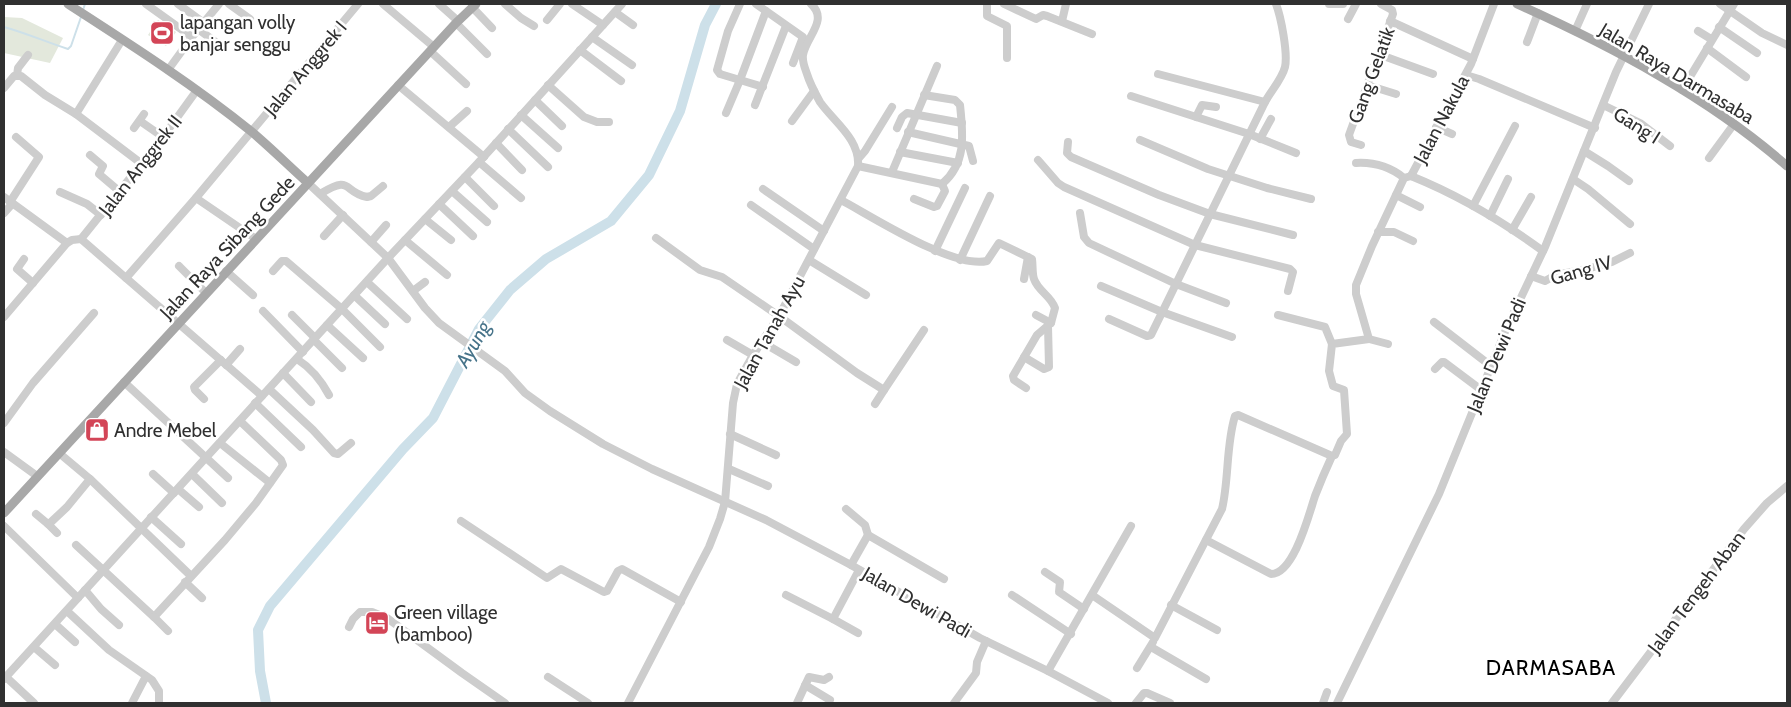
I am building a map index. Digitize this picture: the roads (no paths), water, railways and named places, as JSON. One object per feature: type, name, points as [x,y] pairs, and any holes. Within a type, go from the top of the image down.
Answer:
[{"type":"main road","points":[[68,4],[197,90],[251,132],[308,183]]},
{"type":"main road","name":"Jalan Raya Darmasaba","points":[[1517,4],[1625,56],[1682,90],[1732,123],[1787,166]]},
{"type":"main road","name":"Jalan Raya Sibang Gede","points":[[4,513],[474,5]]},
{"type":"street","points":[[146,4],[192,37]]},
{"type":"street","points":[[178,4],[217,43]]},
{"type":"street","points":[[168,70],[192,37],[220,4]]},
{"type":"street","points":[[229,4],[250,19]]},
{"type":"street","name":"Jalan Anggrek I","points":[[126,278],[196,198],[358,4]]},
{"type":"street","points":[[383,4],[432,49],[466,84]]},
{"type":"street","points":[[439,4],[487,54]]},
{"type":"street","points":[[505,4],[534,26]]},
{"type":"street","points":[[547,20],[560,4]]},
{"type":"street","points":[[572,4],[603,25]]},
{"type":"street","points":[[34,703],[5,678],[622,4]]},
{"type":"street","points":[[740,4],[728,31],[718,72],[763,87]]},
{"type":"street","points":[[756,4],[803,39],[793,63]]},
{"type":"street","points":[[811,4],[818,11],[819,19],[805,49],[803,60],[814,92],[855,145],[859,162],[942,184]]},
{"type":"street","points":[[989,4],[986,12],[987,16],[1007,26],[1007,58]]},
{"type":"street","points":[[1004,4],[1036,19],[1045,15],[1092,34]]},
{"type":"street","points":[[1062,22],[1066,4]]},
{"type":"street","points":[[1109,319],[1149,336],[1162,312],[1228,175],[1285,67],[1280,16],[1276,4]]},
{"type":"street","points":[[1329,4],[1343,4]]},
{"type":"street","points":[[1348,19],[1356,4]]},
{"type":"street","name":"Gang Gelatik","points":[[1361,145],[1351,142],[1349,135],[1390,21],[1392,10],[1381,4]]},
{"type":"street","name":"Jalan Nakula","points":[[1494,4],[1466,75],[1407,177],[1473,206],[1543,251]]},
{"type":"street","points":[[1575,31],[1587,4]]},
{"type":"street","name":"Jalan Dewi Padi","points":[[1337,703],[1426,521],[1480,389],[1543,251],[1595,128],[1603,104],[1649,4]]},
{"type":"street","points":[[1720,4],[1732,7],[1762,33],[1787,45]]},
{"type":"street","points":[[474,5],[492,28]]},
{"type":"street","points":[[1682,90],[1732,7]]},
{"type":"street","points":[[726,113],[766,11]]},
{"type":"street","points":[[615,12],[632,26]]},
{"type":"street","points":[[1527,42],[1538,13]]},
{"type":"street","points":[[1390,21],[1473,59]]},
{"type":"street","points":[[755,105],[786,26]]},
{"type":"street","points":[[1719,27],[1757,53]]},
{"type":"street","points":[[1698,31],[1712,39]]},
{"type":"street","points":[[592,37],[632,65]]},
{"type":"street","points":[[76,114],[122,40]]},
{"type":"street","points":[[1707,48],[1746,78]]},
{"type":"street","points":[[580,50],[621,81]]},
{"type":"street","points":[[1378,54],[1433,74]]},
{"type":"street","points":[[4,88],[16,75],[18,68],[28,55]]},
{"type":"street","points":[[892,172],[937,66]]},
{"type":"street","points":[[1158,74],[1265,102]]},
{"type":"street","points":[[16,75],[21,76],[76,114],[142,164]]},
{"type":"street","points":[[1466,75],[1595,128]]},
{"type":"street","points":[[398,85],[449,127],[521,198]]},
{"type":"street","points":[[548,85],[584,117],[597,122],[609,122]]},
{"type":"street","points":[[1367,85],[1396,94]]},
{"type":"street","name":"Jalan Anggrek II","points":[[82,239],[163,137],[197,90]]},
{"type":"street","points":[[792,122],[814,92]]},
{"type":"street","points":[[924,95],[958,102],[960,105],[963,144],[958,163],[952,174],[942,184]]},
{"type":"street","points":[[1131,96],[1249,134],[1296,152]]},
{"type":"street","points":[[535,100],[562,126]]},
{"type":"street","name":"Gang I","points":[[1603,104],[1640,123],[1670,146]]},
{"type":"street","points":[[1196,117],[1202,105],[1216,107]]},
{"type":"street","name":"Jalan Tanah Ayu","points":[[628,703],[713,538],[725,502],[734,395],[742,374],[779,316],[841,200],[859,162],[892,107]]},
{"type":"street","points":[[449,127],[467,112]]},
{"type":"street","points":[[896,128],[905,113],[962,123]]},
{"type":"street","points":[[522,115],[558,148]]},
{"type":"street","points":[[134,128],[142,117],[163,137]]},
{"type":"street","points":[[1260,139],[1271,119]]},
{"type":"street","points":[[1709,158],[1732,123]]},
{"type":"street","points":[[1473,206],[1515,126]]},
{"type":"street","points":[[1436,127],[1452,134]]},
{"type":"street","points":[[508,130],[548,167]]},
{"type":"street","points":[[908,132],[970,147],[973,161]]},
{"type":"street","points":[[4,213],[9,201],[39,157],[16,137]]},
{"type":"street","points":[[1140,140],[1208,169],[1311,199]]},
{"type":"street","points":[[1068,142],[1067,153],[1071,157],[1159,195],[1210,214],[1292,235]]},
{"type":"street","points":[[496,143],[522,170]]},
{"type":"street","points":[[1584,151],[1629,181]]},
{"type":"street","points":[[900,152],[958,163]]},
{"type":"street","points":[[90,155],[103,166],[99,174],[119,191]]},
{"type":"street","points":[[1038,160],[1058,183],[1064,187],[1195,245],[1290,269],[1292,272],[1288,291]]},
{"type":"street","points":[[1356,163],[1369,162],[1381,165],[1407,177],[1378,232],[1356,290],[1366,339]]},
{"type":"street","points":[[465,177],[494,206]]},
{"type":"street","points":[[1573,178],[1630,224]]},
{"type":"street","points":[[1490,216],[1508,179]]},
{"type":"street","name":"Jalan Dewi Padi","points":[[308,183],[388,258],[432,317],[448,331],[505,371],[536,402],[596,441],[652,470],[766,520],[851,565],[983,640],[1048,671],[1108,703]]},
{"type":"street","points":[[320,194],[336,185],[344,184],[367,197],[383,186]]},
{"type":"street","points":[[914,199],[934,207],[937,206],[945,191],[942,184]]},
{"type":"street","points":[[935,251],[965,188]]},
{"type":"street","points":[[763,189],[824,231]]},
{"type":"street","points":[[452,191],[488,222]]},
{"type":"street","points":[[60,192],[87,204],[101,214]]},
{"type":"street","points":[[1396,195],[1420,207]]},
{"type":"street","points":[[960,260],[990,196]]},
{"type":"street","points":[[1512,230],[1530,197]]},
{"type":"street","points":[[196,198],[256,239]]},
{"type":"street","points":[[841,200],[935,251],[960,260],[987,261],[999,243],[1002,243],[1033,261],[1033,278],[1055,308],[1049,324],[1049,367],[1044,369],[1024,358]]},
{"type":"street","points":[[9,201],[67,243]]},
{"type":"street","points":[[439,204],[473,236]]},
{"type":"street","points":[[751,204],[814,249]]},
{"type":"street","points":[[1080,213],[1084,237],[1089,243],[1176,284],[1226,303]]},
{"type":"street","points":[[324,236],[343,216]]},
{"type":"street","points":[[425,219],[451,240]]},
{"type":"street","points":[[371,242],[386,225]]},
{"type":"street","points":[[1378,232],[1394,232],[1413,241]]},
{"type":"street","points":[[656,238],[700,270],[722,277],[857,373],[884,390]]},
{"type":"street","points":[[4,317],[67,243],[72,240],[82,239],[262,396]]},
{"type":"street","points":[[406,240],[447,275]]},
{"type":"street","name":"Gang IV","points":[[1530,279],[1546,280],[1556,275],[1612,262],[1630,253]]},
{"type":"street","points":[[1024,279],[1028,257]]},
{"type":"street","points":[[24,259],[17,269],[32,283]]},
{"type":"street","points":[[809,260],[866,294]]},
{"type":"street","points":[[273,271],[282,261],[286,261],[342,309],[380,347]]},
{"type":"street","points":[[179,266],[206,294]]},
{"type":"street","points":[[226,271],[253,295]]},
{"type":"street","points":[[366,282],[407,319]]},
{"type":"street","points":[[413,291],[425,282]]},
{"type":"street","points":[[1101,286],[1162,312],[1232,337]]},
{"type":"street","points":[[354,295],[385,324]]},
{"type":"street","points":[[263,311],[303,352]]},
{"type":"street","points":[[4,423],[33,383],[94,313]]},
{"type":"street","points":[[292,315],[342,368]]},
{"type":"street","points":[[1036,315],[1049,324]]},
{"type":"street","points":[[1206,540],[1271,574],[1278,573],[1292,556],[1332,456],[1335,455],[1340,441],[1346,434],[1344,390],[1333,386],[1329,375],[1332,344],[1325,327],[1278,315]]},
{"type":"street","points":[[1434,322],[1491,366]]},
{"type":"street","points":[[1026,388],[1013,379],[1037,335],[1049,324]]},
{"type":"street","points":[[327,325],[363,358]]},
{"type":"street","points":[[874,404],[924,330]]},
{"type":"street","points":[[1332,344],[1366,339],[1388,344]]},
{"type":"street","points":[[727,340],[753,355]]},
{"type":"street","points":[[762,342],[796,362]]},
{"type":"street","points":[[204,399],[194,387],[240,349]]},
{"type":"street","points":[[296,359],[315,374],[329,395]]},
{"type":"street","points":[[1435,368],[1444,362],[1480,389]]},
{"type":"street","points":[[283,373],[311,402]]},
{"type":"street","points":[[124,382],[228,478]]},
{"type":"street","points":[[269,389],[334,452],[338,454],[352,442]]},
{"type":"street","points":[[255,403],[301,447]]},
{"type":"street","points":[[1137,668],[1151,647],[1222,509],[1235,416],[1238,415],[1332,456]]},
{"type":"street","points":[[154,617],[225,540],[256,503],[283,463],[240,421]]},
{"type":"street","points":[[730,434],[776,455]]},
{"type":"street","points":[[220,443],[270,483]]},
{"type":"street","points":[[4,452],[37,476]]},
{"type":"street","points":[[58,453],[90,479],[191,576]]},
{"type":"street","points":[[728,469],[768,486]]},
{"type":"street","points":[[153,474],[199,506]]},
{"type":"street","points":[[192,474],[222,503]]},
{"type":"street","points":[[48,524],[67,507],[90,479]]},
{"type":"street","name":"Jalan Tengeh Aban","points":[[1612,703],[1744,529],[1767,503],[1787,486]]},
{"type":"street","points":[[846,509],[865,525],[868,535],[944,579]]},
{"type":"street","points":[[36,514],[57,533]]},
{"type":"street","points":[[152,517],[181,544]]},
{"type":"street","points":[[461,522],[547,578],[561,569],[604,592],[607,591],[618,572],[622,569],[681,602]]},
{"type":"street","points":[[4,526],[78,598]]},
{"type":"street","points":[[1048,671],[1071,634],[1131,526]]},
{"type":"street","points":[[851,565],[868,535]]},
{"type":"street","points":[[76,545],[168,631]]},
{"type":"street","points":[[833,619],[859,570]]},
{"type":"street","points":[[1045,572],[1060,582],[1059,592],[1084,609]]},
{"type":"street","points":[[185,582],[202,598]]},
{"type":"street","points":[[86,590],[101,609],[118,625]]},
{"type":"street","points":[[1012,595],[1071,634]]},
{"type":"street","points":[[1092,595],[1155,638]]},
{"type":"street","points":[[786,596],[858,633]]},
{"type":"street","points":[[1171,605],[1217,630]]},
{"type":"street","points":[[67,610],[110,650],[156,684],[159,691],[159,703]]},
{"type":"street","points":[[349,627],[353,619],[360,612],[372,612],[387,618],[505,703]]},
{"type":"street","points":[[55,624],[76,642]]},
{"type":"street","points":[[954,703],[976,673],[983,640]]},
{"type":"street","points":[[34,647],[56,665]]},
{"type":"street","points":[[1151,647],[1206,679]]},
{"type":"street","points":[[132,703],[146,676]]},
{"type":"street","points":[[797,703],[810,677],[821,680],[829,677]]},
{"type":"street","points":[[548,678],[588,703]]},
{"type":"street","points":[[805,685],[830,700]]},
{"type":"street","points":[[152,703],[159,691]]},
{"type":"street","points":[[1323,703],[1327,692]]},
{"type":"street","points":[[1136,703],[1146,693],[1150,693],[1170,703]]},
{"type":"waterway","points":[[83,10],[85,4]]},
{"type":"waterway","name":"Ayung","points":[[266,703],[260,671],[258,630],[270,606],[403,449],[433,418],[479,329],[510,290],[546,259],[611,221],[649,175],[680,111],[705,25],[716,4]]},
{"type":"waterway","points":[[4,27],[68,49],[71,46],[81,17]]},
{"type":"place","name":"lapangan volly banjar senggu","points":[[162,33]]},
{"type":"place","name":"Andre Mebel","points":[[97,430]]},
{"type":"place","name":"Green village (bamboo)","points":[[377,623]]},
{"type":"district","name":"DARMASABA","points":[[1551,668]]}]
